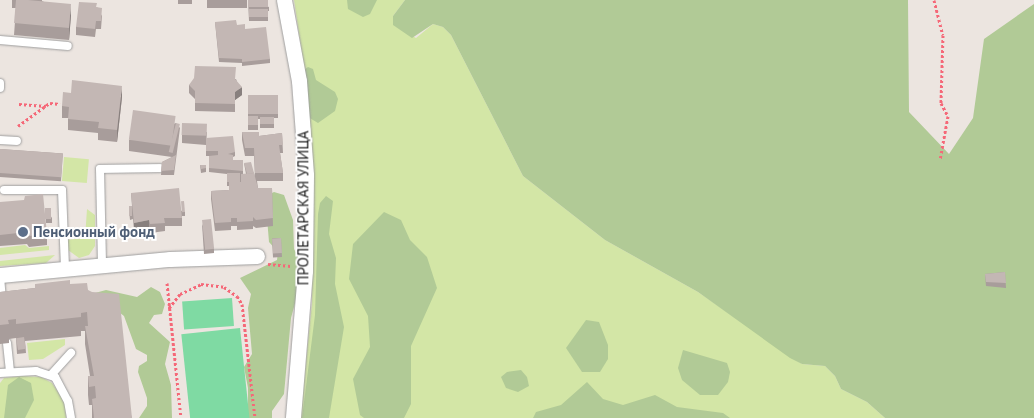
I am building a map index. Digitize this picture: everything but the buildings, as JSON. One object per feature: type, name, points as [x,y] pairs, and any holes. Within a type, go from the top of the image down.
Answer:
[{"type":"street","name":"ПРОЛЕТАРСКАЯ УЛИЦА","points":[[284,0],[299,81],[306,175],[305,271],[293,418]]},
{"type":"street","points":[[0,276],[102,264],[257,256]]},
{"type":"lane","points":[[0,40],[68,46]]},
{"type":"lane","points":[[0,83],[0,88]]},
{"type":"lane","points":[[0,140],[17,141]]},
{"type":"lane","points":[[102,264],[100,169],[160,168]]},
{"type":"lane","points":[[4,190],[62,190],[65,268]]},
{"type":"lane","points":[[0,276],[3,310]]},
{"type":"lane","points":[[7,343],[10,372]]},
{"type":"lane","points":[[51,375],[71,353]]},
{"type":"lane","points":[[0,374],[36,371],[51,375],[60,382],[71,418]]},
{"type":"path","points":[[934,0],[943,35],[941,103],[948,116],[940,160]]},
{"type":"path","points":[[19,104],[46,106],[60,104]]},
{"type":"path","points":[[18,126],[46,106]]},
{"type":"path","points":[[167,283],[182,418]]},
{"type":"path","points":[[169,308],[180,294],[201,284],[224,287],[237,296],[242,304],[255,418]]},
{"type":"green space","points":[[294,0],[405,0],[393,16],[395,26],[416,38],[433,24],[443,27],[451,35],[523,176],[605,240],[698,292],[802,364],[825,366],[835,376],[841,389],[867,402],[885,418],[300,418],[312,303],[312,193],[307,88]]},
{"type":"green space","points":[[347,0],[377,0],[370,14],[363,17],[348,9]]},
{"type":"green space","points":[[405,0],[908,0],[909,112],[949,154],[973,118],[984,39],[1034,4],[1034,418],[885,418],[867,402],[841,389],[835,376],[825,366],[802,364],[790,358],[698,292],[605,240],[523,176],[451,35],[443,27],[433,24],[412,38],[393,25],[393,16]]},
{"type":"green space","points":[[308,67],[313,69],[316,80],[335,92],[338,99],[335,111],[318,123],[308,117],[304,70]]},
{"type":"green space","points":[[64,157],[89,159],[87,183],[62,181]]},
{"type":"green space","points":[[274,192],[284,195],[293,220],[294,249],[300,260],[297,296],[291,318],[284,394],[272,411],[272,418],[248,418],[248,388],[244,367],[252,354],[248,308],[251,294],[240,278],[277,260],[278,252],[269,242],[267,218],[270,194]]},
{"type":"green space","points":[[326,196],[333,201],[329,234],[336,258],[335,284],[344,327],[329,418],[302,418],[315,315],[318,214],[320,203]]},
{"type":"green space","points":[[87,209],[95,215],[95,246],[89,255],[79,258],[68,250],[66,240],[85,238]]},
{"type":"green space","points":[[384,212],[401,220],[410,240],[427,257],[437,288],[411,346],[411,404],[404,418],[364,418],[360,415],[353,379],[370,347],[368,316],[349,279],[353,244]]},
{"type":"green space","points":[[25,245],[29,248],[49,246],[49,250],[0,255],[0,248]]},
{"type":"green space","points":[[55,255],[46,263],[0,266],[0,261]]},
{"type":"green space","points":[[151,287],[160,292],[165,304],[162,314],[154,315],[149,323],[170,342],[165,364],[171,385],[172,418],[139,418],[147,406],[147,398],[138,372],[139,366],[147,361],[147,355],[136,349],[124,316],[95,293],[106,290],[137,297]]},
{"type":"green space","points":[[232,298],[234,326],[184,329],[182,301]]},
{"type":"green space","points":[[586,320],[599,322],[608,345],[608,359],[600,372],[582,372],[566,348]]},
{"type":"green space","points":[[240,328],[249,418],[190,418],[181,334]]},
{"type":"green space","points":[[65,339],[65,345],[43,359],[29,360],[27,343]]},
{"type":"green space","points":[[683,350],[727,363],[730,372],[728,382],[718,395],[700,395],[682,380],[678,368]]},
{"type":"green space","points":[[521,370],[527,377],[529,386],[518,392],[506,388],[501,377],[507,372]]},
{"type":"green space","points":[[22,376],[41,377],[52,383],[65,402],[66,418],[0,418],[0,383],[4,378]]},
{"type":"green space","points":[[19,377],[31,383],[34,400],[25,418],[4,418],[8,385]]},
{"type":"green space","points":[[587,382],[603,399],[623,405],[655,395],[677,407],[723,413],[730,418],[533,418],[536,412],[561,405]]},
{"type":"place","name":"Пенсионный фонд","points":[[23,232]]}]
